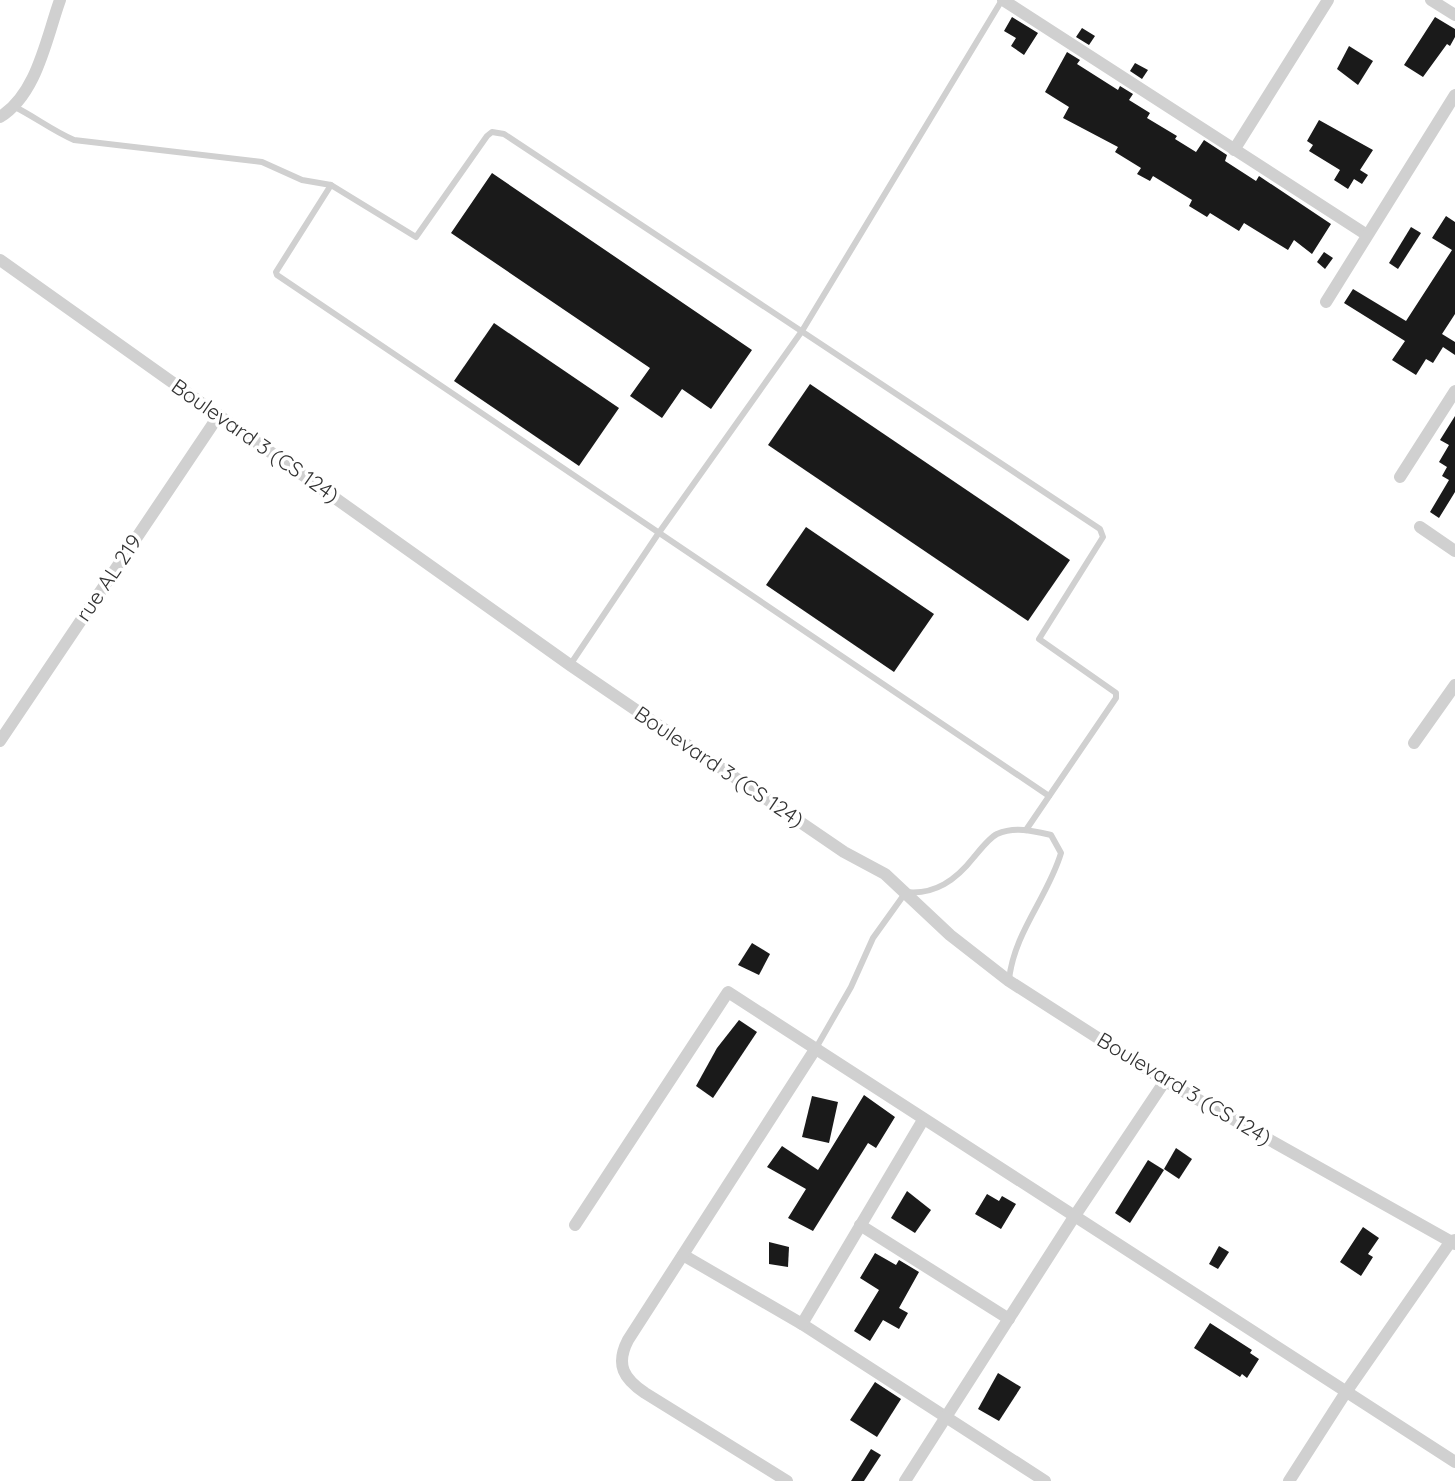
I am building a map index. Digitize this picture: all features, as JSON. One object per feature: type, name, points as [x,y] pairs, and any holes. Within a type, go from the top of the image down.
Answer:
[{"type":"street","points":[[5,115],[40,59],[61,0]]},
{"type":"street","points":[[1002,0],[1018,4],[1234,150],[1367,235]]},
{"type":"street","points":[[1234,150],[1328,0]]},
{"type":"street","points":[[1431,0],[1455,15]]},
{"type":"street","points":[[1326,302],[1455,95]]},
{"type":"street","name":"Boulevard 3 (CS 124)","points":[[0,260],[570,665],[844,852],[884,874],[950,935],[1009,981],[1165,1081],[1453,1241]]},
{"type":"street","points":[[1400,477],[1455,391]]},
{"type":"street","name":"rue AL 219","points":[[0,741],[219,415]]},
{"type":"street","points":[[1420,527],[1455,551]]},
{"type":"street","points":[[1414,743],[1455,685]]},
{"type":"street","points":[[575,1225],[728,992],[1455,1462]]},
{"type":"street","points":[[787,1481],[629,1383],[620,1367],[622,1352],[628,1340],[816,1048]]},
{"type":"street","points":[[905,1481],[1074,1217],[1165,1081]]},
{"type":"street","points":[[802,1324],[923,1120]]},
{"type":"street","points":[[860,1225],[1009,1319]]},
{"type":"street","points":[[1289,1481],[1346,1392],[1453,1241]]},
{"type":"street","points":[[683,1255],[802,1324],[1045,1481]]},
{"type":"lane","points":[[570,665],[658,534],[802,331],[1002,0]]},
{"type":"lane","points":[[5,115],[40,120],[56,133],[74,139],[262,162],[302,180],[331,185],[416,236],[487,136],[498,132],[802,331],[1102,533],[1103,537],[1039,639],[1116,693],[1116,698],[1026,830]]},
{"type":"lane","points":[[331,185],[276,272],[277,275],[1049,796]]},
{"type":"lane","points":[[816,1048],[851,988],[873,938],[906,892],[922,893],[939,889],[968,865],[996,835],[1026,830],[1051,835],[1061,853],[1054,874],[1020,939],[1009,981]]},
{"type":"building","points":[[1012,17],[1038,33],[1024,55],[1011,46],[1016,38],[1004,31]]},
{"type":"building","points":[[1435,17],[1455,29],[1455,37],[1423,77],[1404,65]]},
{"type":"building","points":[[1082,28],[1095,36],[1089,45],[1076,37]]},
{"type":"building","points":[[1349,46],[1373,61],[1358,85],[1337,69]]},
{"type":"building","points":[[1067,52],[1080,60],[1077,64],[1118,90],[1120,86],[1133,94],[1129,100],[1150,113],[1147,118],[1177,136],[1175,139],[1196,152],[1204,140],[1227,155],[1225,161],[1256,181],[1259,176],[1331,224],[1312,254],[1294,240],[1288,250],[1244,223],[1239,231],[1210,213],[1207,217],[1189,206],[1192,200],[1153,176],[1150,181],[1137,174],[1141,168],[1115,152],[1118,147],[1063,118],[1069,107],[1045,92]]},
{"type":"building","points":[[1135,63],[1148,70],[1142,79],[1130,71]]},
{"type":"building","points":[[1319,120],[1373,150],[1360,170],[1368,175],[1362,184],[1354,179],[1348,189],[1334,180],[1340,170],[1309,151],[1313,145],[1307,141]]},
{"type":"building","points":[[492,173],[752,350],[711,409],[682,389],[662,418],[630,396],[650,368],[451,233]]},
{"type":"building","points":[[1446,216],[1455,222],[1455,314],[1442,334],[1455,342],[1455,355],[1443,347],[1433,363],[1426,359],[1416,375],[1392,360],[1405,341],[1344,303],[1353,289],[1406,321],[1452,250],[1432,238]]},
{"type":"building","points":[[1411,227],[1421,233],[1398,269],[1389,263]]},
{"type":"building","points":[[1324,252],[1333,258],[1325,269],[1317,262]]},
{"type":"building","points":[[494,323],[619,408],[579,466],[454,381]]},
{"type":"building","points":[[810,384],[1070,560],[1028,621],[768,445]]},
{"type":"building","points":[[1455,416],[1455,492],[1439,518],[1430,512],[1449,480],[1442,476],[1447,467],[1439,462],[1449,445],[1440,440]]},
{"type":"building","points":[[806,527],[934,614],[894,672],[766,585]]},
{"type":"building","points":[[752,943],[770,954],[759,975],[738,965]]},
{"type":"building","points":[[739,1020],[757,1032],[713,1098],[696,1086],[717,1048]]},
{"type":"building","points":[[864,1095],[895,1117],[876,1148],[868,1143],[813,1231],[788,1218],[806,1189],[767,1167],[782,1146],[818,1170]]},
{"type":"building","points":[[812,1096],[838,1102],[829,1143],[802,1137]]},
{"type":"building","points":[[1176,1148],[1192,1159],[1179,1179],[1164,1169]]},
{"type":"building","points":[[1148,1160],[1164,1170],[1130,1223],[1115,1213]]},
{"type":"building","points":[[907,1191],[931,1210],[915,1233],[891,1218]]},
{"type":"building","points":[[987,1194],[999,1201],[1002,1196],[1016,1204],[1001,1229],[975,1214]]},
{"type":"building","points":[[1363,1227],[1379,1238],[1368,1254],[1373,1257],[1361,1276],[1340,1262]]},
{"type":"building","points":[[769,1242],[789,1247],[788,1267],[769,1264]]},
{"type":"building","points":[[1219,1246],[1229,1252],[1218,1269],[1209,1264]]},
{"type":"building","points":[[875,1253],[896,1265],[899,1260],[919,1272],[899,1308],[908,1313],[899,1329],[883,1320],[870,1341],[854,1331],[879,1290],[860,1278]]},
{"type":"building","points":[[1210,1323],[1252,1350],[1250,1353],[1259,1359],[1247,1378],[1242,1374],[1240,1377],[1194,1348]]},
{"type":"building","points":[[998,1373],[1021,1387],[999,1421],[978,1409]]},
{"type":"building","points":[[875,1382],[901,1399],[877,1437],[850,1420]]},
{"type":"building","points":[[871,1449],[881,1455],[864,1481],[851,1481]]}]
